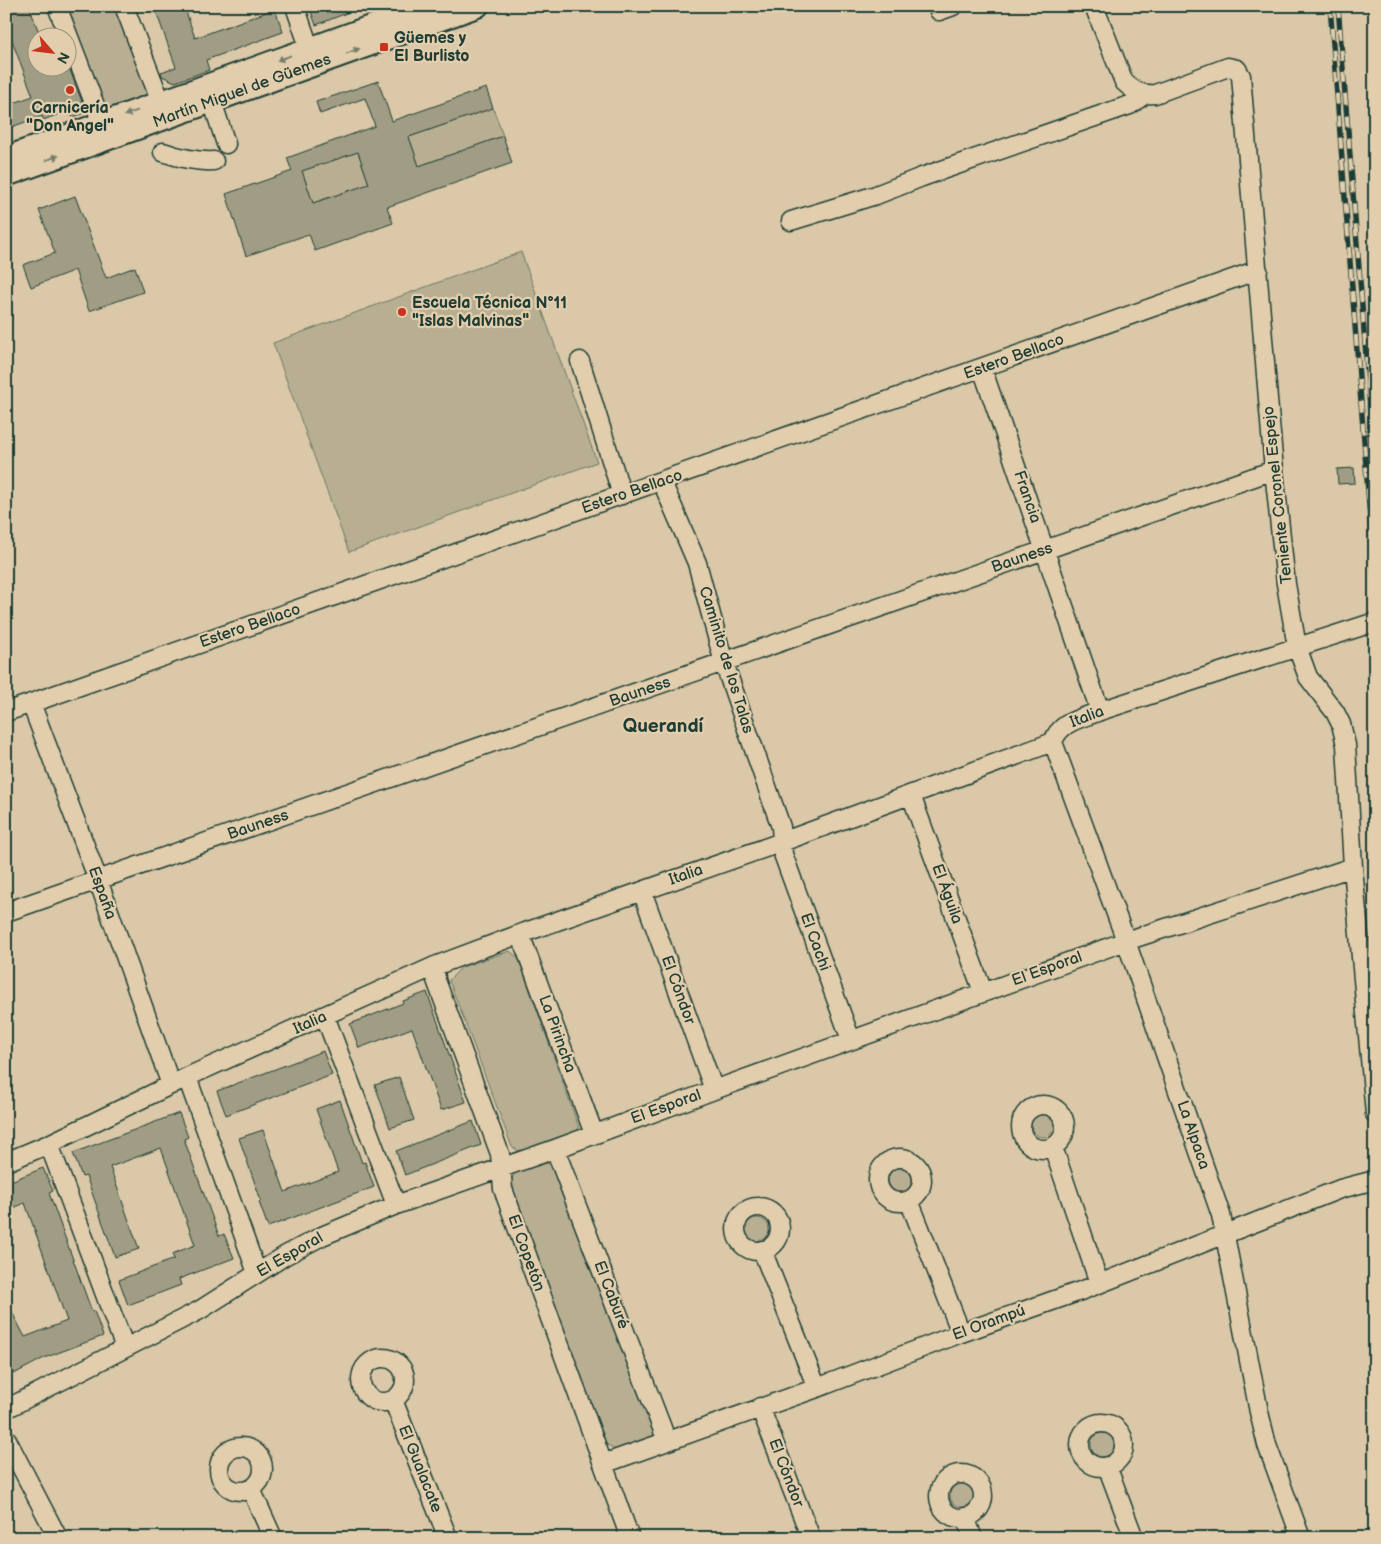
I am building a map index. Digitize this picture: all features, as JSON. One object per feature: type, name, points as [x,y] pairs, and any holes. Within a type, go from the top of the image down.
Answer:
[{"type":"main road","name":"Martín Miguel de Güemes","points":[[6,158],[104,131],[440,10],[477,6]]},
{"type":"main road","name":"Martín Miguel de Güemes","points":[[164,110],[212,101],[312,57]]},
{"type":"main road","name":"Martín Miguel de Güemes","points":[[6,175],[104,131]]},
{"type":"street","points":[[57,6],[104,131]]},
{"type":"street","points":[[124,6],[164,110]]},
{"type":"street","points":[[295,6],[312,57]]},
{"type":"street","points":[[1094,6],[1124,82],[1133,91],[1144,95]]},
{"type":"street","name":"Teniente Coronel Espejo","points":[[1144,95],[1154,94],[1228,67],[1240,71],[1274,470],[1286,584],[1297,647],[1308,677],[1335,712],[1341,724],[1346,745],[1353,867],[1375,1114]]},
{"type":"street","points":[[791,221],[876,195],[922,177],[1124,107],[1144,95]]},
{"type":"street","points":[[212,101],[226,144]]},
{"type":"street","points":[[163,152],[198,162],[214,161]]},
{"type":"street","name":"Estero Bellaco","points":[[6,712],[662,482],[1258,270]]},
{"type":"street","points":[[580,361],[622,496]]},
{"type":"street","name":"Francia","points":[[982,368],[1100,711]]},
{"type":"street","name":"Bauness","points":[[6,912],[1274,470]]},
{"type":"street","name":"Caminito de los Talas","points":[[662,482],[696,562],[724,663],[781,827],[782,842]]},
{"type":"street","name":"Italia","points":[[6,1162],[50,1144],[188,1077],[435,966],[520,934],[782,842],[1053,742],[1056,732],[1064,725],[1100,711],[1370,623]]},
{"type":"street","name":"España","points":[[31,703],[98,880],[171,1085]]},
{"type":"street","name":"La Alpaca","points":[[1053,742],[1126,941],[1221,1216],[1267,1445],[1301,1538]]},
{"type":"street","name":"El Águila","points":[[911,795],[983,992]]},
{"type":"street","name":"El Cachi","points":[[782,842],[783,854],[851,1040]]},
{"type":"street","name":"El Esporal","points":[[6,1409],[200,1310],[286,1255],[322,1236],[396,1205],[1126,941],[1353,867]]},
{"type":"street","name":"El Cóndor","points":[[642,891],[714,1090]]},
{"type":"street","name":"La Pirincha","points":[[520,934],[594,1134]]},
{"type":"street","name":"El Copetón","points":[[435,966],[436,980],[500,1154],[503,1189],[630,1538]]},
{"type":"street","points":[[325,1016],[396,1205]]},
{"type":"street","points":[[188,1077],[257,1273]]},
{"type":"street","points":[[50,1144],[125,1348]]},
{"type":"street","points":[[1053,1147],[1099,1283]]},
{"type":"street","name":"El Caburé","points":[[555,1149],[667,1441]]},
{"type":"street","name":"El Orampú","points":[[603,1464],[817,1388],[961,1332],[1086,1289],[1340,1189],[1375,1180]]},
{"type":"street","points":[[910,1200],[961,1332]]},
{"type":"street","points":[[762,1250],[817,1388]]},
{"type":"street","name":"El Gualacate","points":[[393,1400],[448,1538]]},
{"type":"street","name":"El Cóndor","points":[[760,1408],[811,1538]]},
{"type":"street","points":[[6,1438],[58,1538]]},
{"type":"street","points":[[1107,1466],[1134,1538]]},
{"type":"street","points":[[251,1489],[273,1538]]},
{"type":"street","points":[[965,1518],[973,1538]]},
{"type":"shaded area","points":[[63,6],[118,6],[152,93],[103,111],[78,45],[78,28],[71,28]]},
{"type":"shaded area","points":[[493,108],[503,136],[419,166],[409,137]]},
{"type":"shaded area","points":[[358,152],[369,184],[313,203],[302,171]]},
{"type":"shaded area","points":[[521,252],[597,462],[349,552],[273,343]]},
{"type":"shaded area","points":[[510,951],[519,959],[579,1128],[576,1134],[525,1154],[512,1147],[449,980],[462,967]]},
{"type":"shaded area","points":[[1043,1113],[1052,1116],[1055,1125],[1052,1134],[1043,1137],[1034,1134],[1031,1125],[1034,1116]]},
{"type":"shaded area","points":[[547,1163],[555,1167],[657,1434],[656,1437],[617,1451],[606,1444],[511,1183],[514,1173]]},
{"type":"shaded area","points":[[900,1168],[909,1171],[912,1180],[909,1189],[900,1192],[891,1189],[888,1180],[891,1171]]},
{"type":"shaded area","points":[[757,1218],[766,1221],[769,1230],[766,1239],[757,1242],[748,1239],[745,1230],[748,1221]]},
{"type":"shaded area","points":[[1103,1433],[1112,1436],[1115,1445],[1112,1454],[1103,1457],[1094,1454],[1091,1445],[1094,1436]]},
{"type":"shaded area","points":[[962,1483],[971,1486],[974,1495],[971,1504],[962,1507],[953,1504],[950,1495],[953,1486]]},
{"type":"building","points":[[6,6],[29,6],[37,28],[28,28],[28,78],[73,78],[84,107],[82,114],[72,117],[70,110],[43,120],[42,116],[6,129],[6,106],[33,96],[6,25]]},
{"type":"building","points":[[154,6],[184,6],[195,38],[275,9],[283,32],[206,60],[209,70],[175,82],[162,76],[161,72],[176,67]]},
{"type":"building","points":[[309,6],[361,6],[362,7],[316,25]]},
{"type":"building","points":[[378,81],[392,121],[486,88],[493,108],[409,137],[419,166],[503,136],[512,163],[387,207],[393,223],[315,251],[309,234],[246,256],[226,194],[292,171],[287,158],[375,126],[365,98],[320,114],[316,102]],"holes":[[[358,152],[369,184],[313,203],[302,171]]]},
{"type":"building","points":[[75,196],[106,278],[135,267],[143,292],[89,311],[75,270],[31,287],[23,265],[55,253],[39,210]]},
{"type":"building","points":[[1354,468],[1355,483],[1338,484],[1337,469]]},
{"type":"building","points":[[427,992],[466,1102],[441,1110],[412,1028],[359,1048],[350,1024]]},
{"type":"building","points":[[323,1051],[332,1075],[226,1115],[217,1091]]},
{"type":"building","points":[[399,1077],[414,1120],[390,1128],[375,1085]]},
{"type":"building","points":[[340,1100],[362,1163],[365,1162],[374,1187],[268,1227],[239,1138],[263,1130],[285,1192],[338,1172],[316,1109]]},
{"type":"building","points":[[179,1113],[188,1137],[184,1139],[219,1236],[224,1234],[234,1258],[179,1279],[181,1285],[128,1305],[119,1280],[174,1259],[172,1254],[195,1245],[161,1148],[110,1167],[139,1249],[115,1257],[86,1176],[82,1177],[73,1153]]},
{"type":"building","points":[[473,1121],[481,1145],[405,1175],[396,1151]]},
{"type":"building","points":[[43,1168],[53,1191],[49,1193],[92,1312],[94,1311],[103,1336],[44,1358],[14,1374],[6,1358],[6,1301],[25,1337],[67,1321],[25,1203],[6,1211],[6,1183]]},
{"type":"railway","points":[[1330,6],[1375,581]]},
{"type":"railway","points":[[1338,6],[1375,468]]},
{"type":"place","name":"Güemes y El Burlisto","points":[[384,47]]},
{"type":"place","name":"Carnicería \"Don Angel\"","points":[[70,90]]},
{"type":"place","name":"Escuela Técnica N°11 \"Islas Malvinas\"","points":[[402,312]]},
{"type":"district","name":"Querandí","points":[[663,726]]}]
